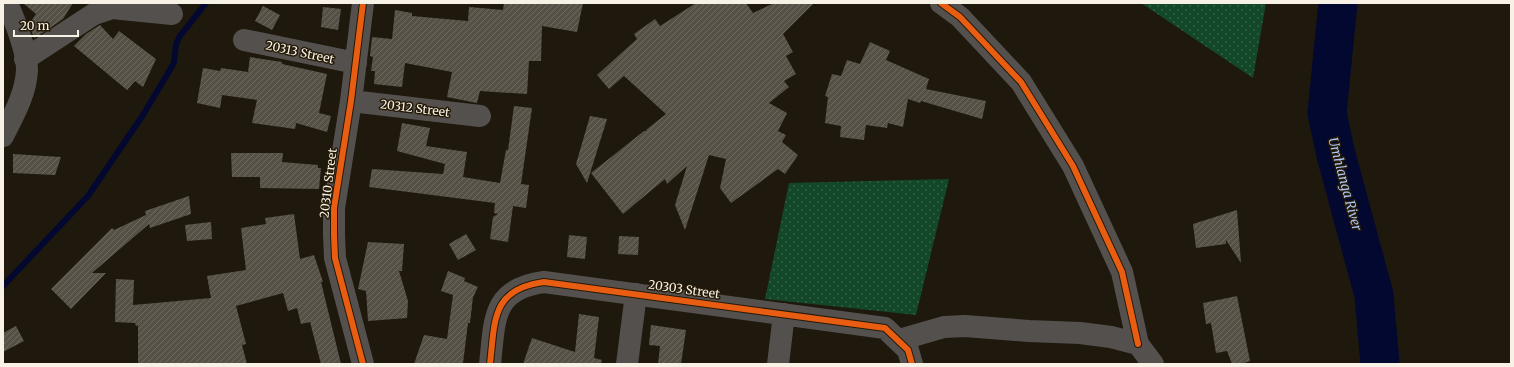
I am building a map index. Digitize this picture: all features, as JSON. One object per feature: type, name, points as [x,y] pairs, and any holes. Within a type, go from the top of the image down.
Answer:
[{"type":"street","points":[[3,136],[20,102],[27,70],[20,34],[7,3]]},
{"type":"street","name":"20310 Street","points":[[363,3],[351,100],[334,208],[335,258],[363,364]]},
{"type":"street","points":[[941,3],[960,17],[1021,82],[1073,166],[1122,272],[1138,344],[1153,364]]},
{"type":"street","points":[[25,59],[94,14],[112,8],[172,14]]},
{"type":"street","name":"20313 Street","points":[[244,40],[356,63]]},
{"type":"street","name":"20312 Street","points":[[351,100],[480,116]]},
{"type":"street","name":"20303 Street","points":[[490,364],[496,315],[504,300],[515,291],[529,284],[544,282],[884,328],[899,340],[908,350],[912,364]]},
{"type":"street","points":[[627,364],[636,294]]},
{"type":"street","points":[[778,364],[784,314]]},
{"type":"street","points":[[899,340],[944,327],[965,326],[1111,337],[1138,344]]},
{"type":"green space","points":[[1141,3],[1266,3],[1253,78]]},
{"type":"green space","points":[[949,179],[916,315],[765,299],[789,183]]},
{"type":"building","points":[[23,3],[73,3],[63,19],[47,30],[45,28],[46,31],[34,38],[29,24],[36,14]]},
{"type":"building","points":[[504,3],[583,3],[577,32],[542,26],[541,61],[529,61],[527,94],[480,91],[477,103],[447,97],[452,72],[405,63],[402,87],[374,84],[375,71],[371,71],[373,57],[370,56],[372,37],[392,39],[395,10],[412,13],[412,16],[468,21],[469,7],[503,10]]},
{"type":"building","points":[[696,3],[746,3],[753,13],[774,3],[814,3],[783,34],[793,52],[786,56],[796,74],[784,81],[789,87],[769,103],[787,113],[778,131],[786,135],[782,142],[798,155],[785,174],[778,169],[731,203],[720,188],[726,159],[709,155],[685,230],[675,205],[687,166],[667,184],[665,179],[623,214],[591,173],[644,131],[647,131],[646,130],[666,114],[624,76],[609,89],[597,75],[637,39],[634,34],[655,19],[660,26]]},
{"type":"building","points":[[263,6],[280,15],[272,30],[255,21]]},
{"type":"building","points":[[323,7],[341,9],[338,30],[321,27]]},
{"type":"building","points":[[100,25],[113,39],[119,31],[156,59],[143,87],[135,81],[127,90],[74,46],[86,34]]},
{"type":"building","points":[[870,42],[890,51],[886,60],[929,79],[926,89],[986,101],[982,119],[921,101],[920,103],[908,99],[903,127],[888,123],[887,128],[866,125],[864,140],[840,137],[841,126],[825,123],[828,97],[825,96],[832,74],[841,76],[847,60],[860,64]]},
{"type":"building","points":[[250,57],[282,62],[282,64],[327,74],[319,113],[331,116],[327,132],[296,123],[295,129],[252,123],[257,100],[222,95],[220,108],[197,103],[203,68],[220,71],[221,68],[248,72]]},
{"type":"building","points":[[514,106],[532,108],[521,184],[529,185],[526,208],[513,206],[508,242],[490,239],[493,217],[498,214],[494,213],[495,203],[369,187],[372,169],[443,174],[445,164],[397,151],[402,123],[430,128],[426,146],[467,152],[463,177],[500,183],[506,150],[508,150]]},
{"type":"building","points":[[590,116],[607,119],[587,183],[576,164]]},
{"type":"building","points":[[231,153],[283,153],[282,162],[318,165],[318,168],[321,168],[319,189],[260,188],[260,177],[232,177]]},
{"type":"building","points":[[13,154],[61,157],[55,175],[13,173]]},
{"type":"building","points":[[189,196],[191,214],[150,228],[149,224],[92,273],[106,273],[71,309],[51,289],[112,228],[114,230],[146,215],[145,211]]},
{"type":"building","points":[[1237,210],[1241,263],[1226,240],[1226,244],[1196,248],[1193,224]]},
{"type":"building","points":[[294,214],[300,259],[314,255],[323,282],[321,282],[341,364],[321,364],[310,322],[301,324],[297,308],[288,311],[283,293],[236,306],[246,344],[242,345],[247,364],[138,364],[138,325],[136,326],[135,323],[115,322],[116,279],[134,280],[133,305],[211,298],[207,276],[246,270],[241,228],[266,224],[265,218]]},
{"type":"building","points":[[211,222],[212,239],[187,241],[185,225]]},
{"type":"building","points":[[466,234],[476,250],[458,260],[449,244]]},
{"type":"building","points":[[569,235],[587,237],[585,259],[567,257]]},
{"type":"building","points":[[619,236],[639,237],[638,255],[618,254]]},
{"type":"building","points":[[368,242],[404,244],[402,271],[399,271],[408,301],[407,318],[368,321],[366,291],[358,289]]},
{"type":"building","points":[[448,271],[465,278],[464,281],[478,287],[473,297],[463,363],[414,364],[424,335],[447,339],[453,295],[441,291]]},
{"type":"building","points":[[1237,296],[1250,361],[1241,364],[1232,364],[1227,351],[1216,353],[1211,323],[1206,324],[1203,303]]},
{"type":"building","points":[[579,314],[599,317],[594,358],[602,360],[601,364],[523,364],[532,338],[575,352]]},
{"type":"building","points":[[651,325],[686,330],[681,364],[658,364],[660,346],[649,345]]},
{"type":"building","points":[[16,326],[24,341],[3,352],[3,333]]},
{"type":"waterway","points":[[3,286],[88,196],[143,115],[174,63],[176,44],[180,36],[206,3]]},
{"type":"waterway","name":"Umhlanga River","points":[[1338,3],[1327,113],[1336,155],[1374,295],[1380,364]]},
{"type":"cycle path","points":[[363,3],[351,101],[334,208],[334,235],[335,258],[363,364]]},
{"type":"cycle path","points":[[941,3],[960,17],[1021,82],[1073,166],[1122,272],[1138,344]]},
{"type":"cycle path","points":[[490,364],[495,321],[505,300],[514,292],[527,286],[544,282],[885,328],[908,350],[912,364]]}]
